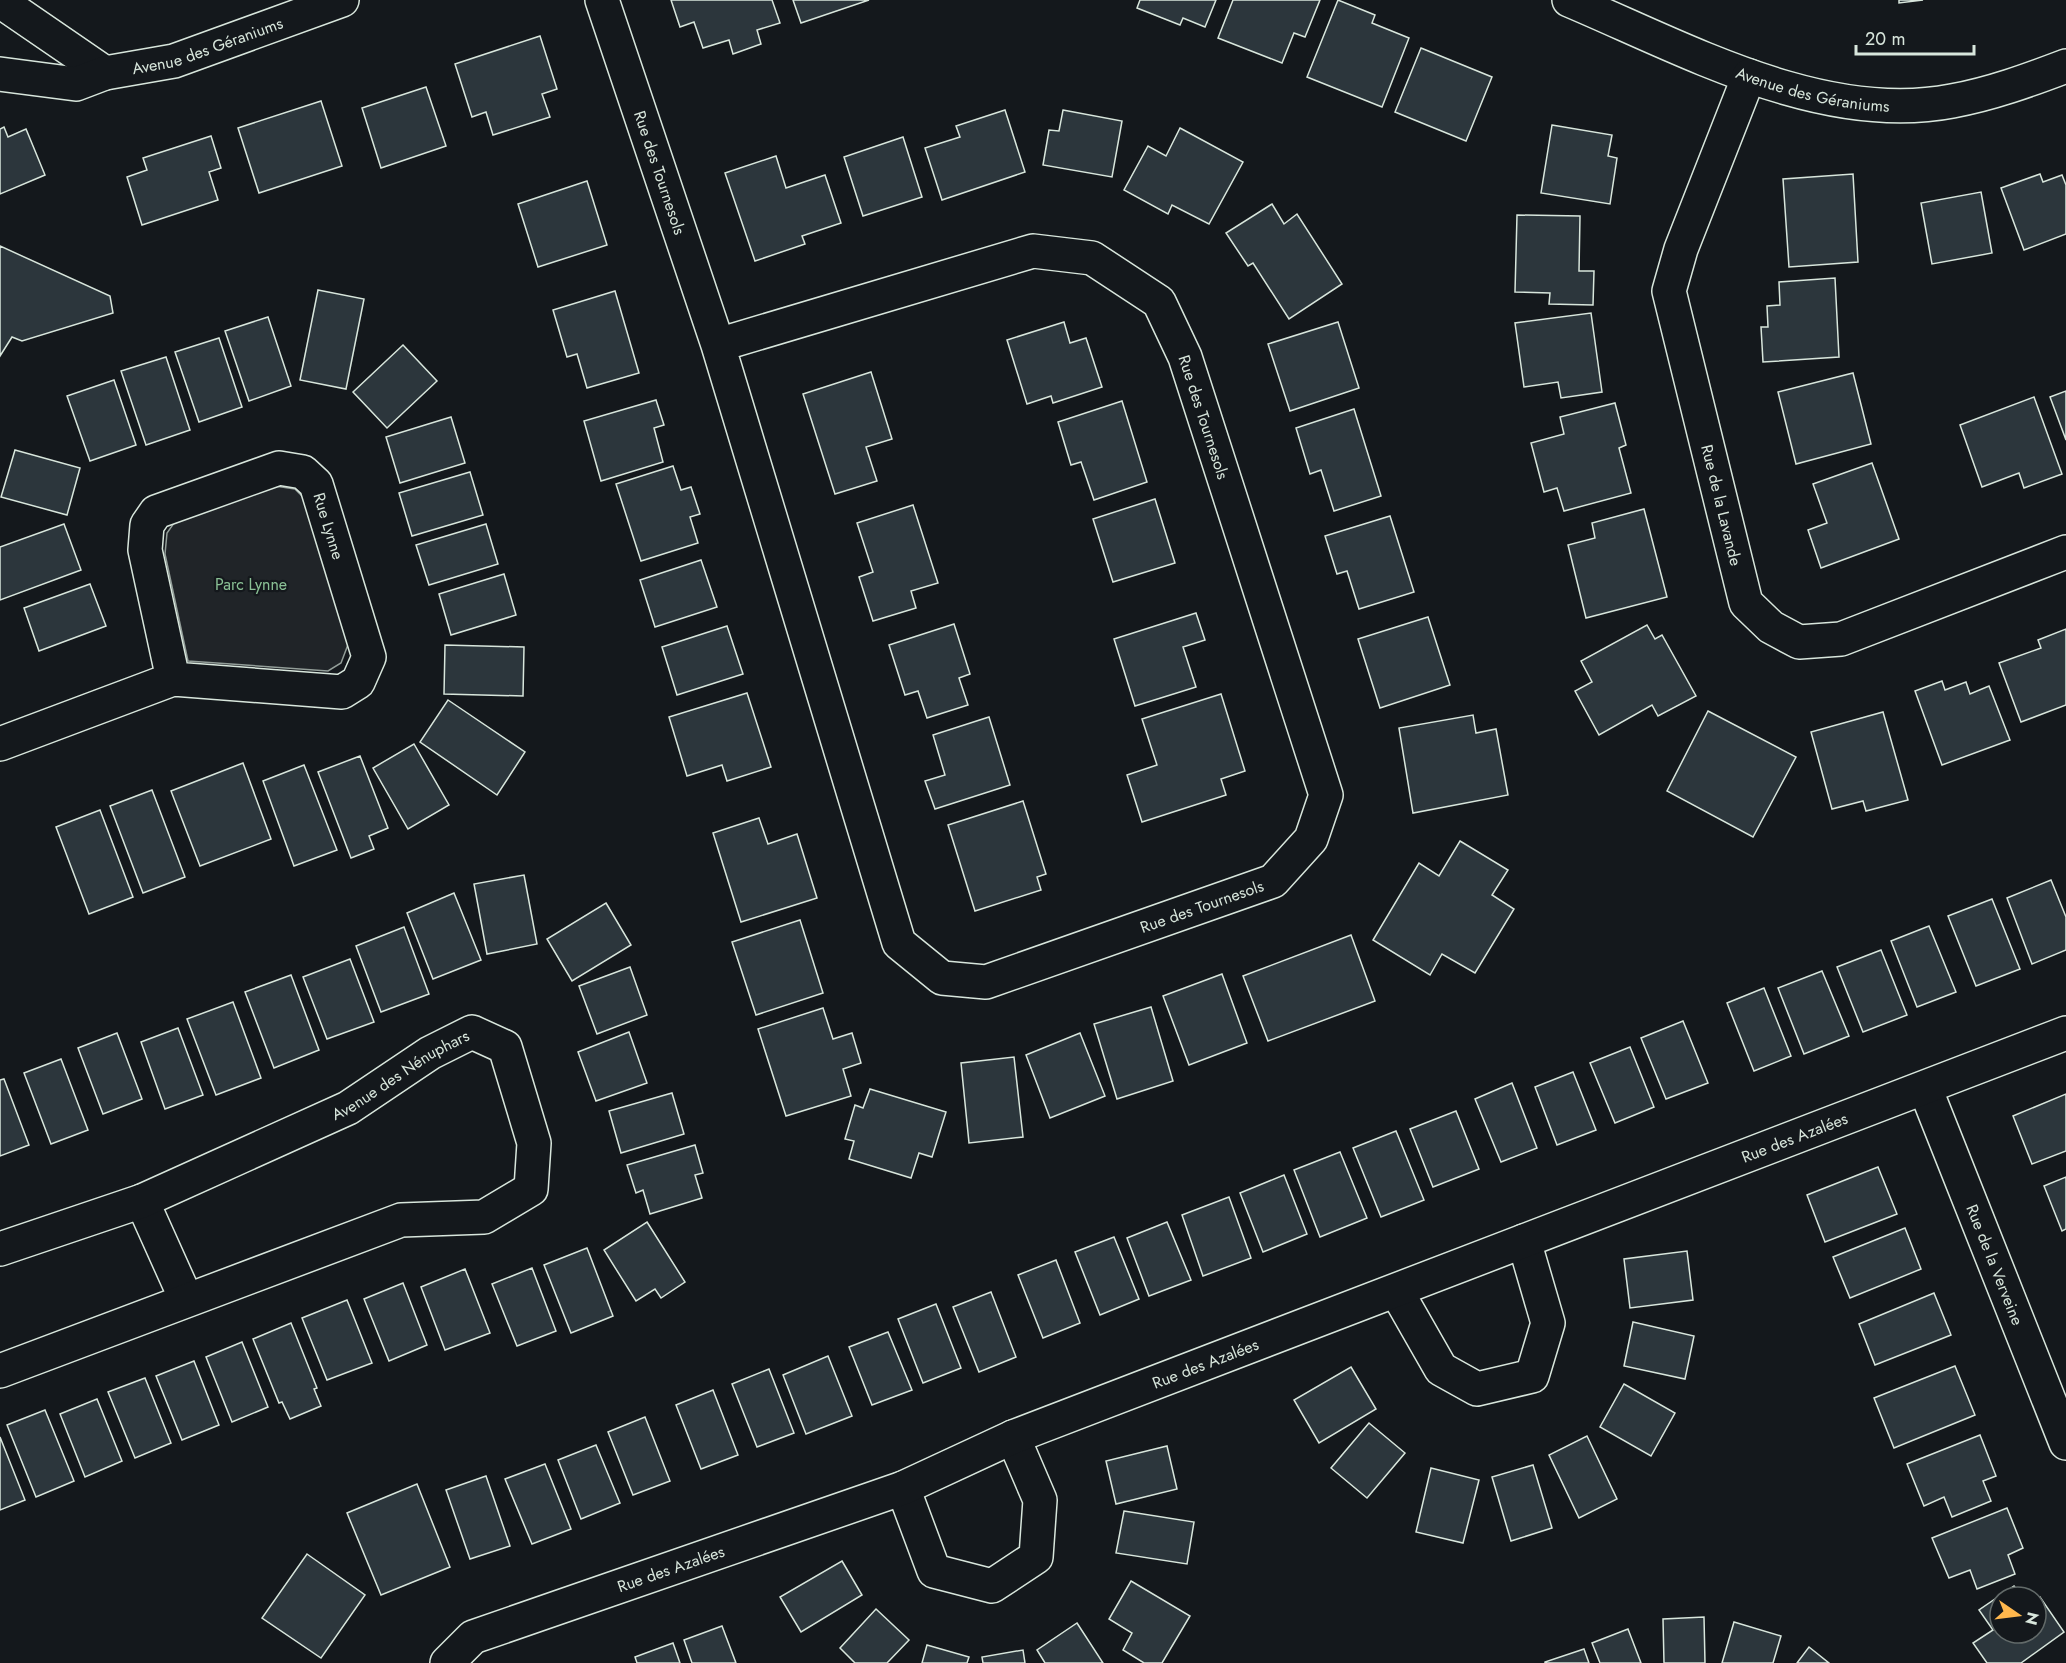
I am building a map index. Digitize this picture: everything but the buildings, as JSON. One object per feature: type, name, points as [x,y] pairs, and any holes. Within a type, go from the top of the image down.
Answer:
[{"type":"street","name":"Avenue des Géraniums","points":[[0,74],[76,84],[105,73],[174,61],[342,0]]},
{"type":"street","name":"Rue des Tournesols","points":[[602,0],[718,345],[899,943],[942,978],[986,982],[1273,881],[1311,839],[1326,795],[1185,357],[1159,302],[1092,258],[1033,251],[718,345]]},
{"type":"street","name":"Avenue des Géraniums","points":[[1569,0],[1749,76],[1828,100],[1897,106],[1952,102],[2028,80],[2066,66]]},
{"type":"street","points":[[0,1],[105,73]]},
{"type":"street","name":"Rue de la Lavande","points":[[1749,76],[1681,249],[1669,291],[1674,319],[1746,603],[1771,627],[1799,642],[1841,639],[2066,552]]},
{"type":"street","name":"Rue Lynne","points":[[0,744],[173,679],[342,692],[358,682],[369,657],[316,484],[303,471],[279,468],[156,512],[147,525],[145,550],[173,679]]},
{"type":"street","name":"Avenue des Nénuphars","points":[[0,1249],[142,1201],[348,1108],[430,1053],[472,1032],[505,1047],[534,1143],[531,1189],[484,1217],[401,1220],[186,1299],[0,1371]]},
{"type":"street","name":"Rue des Azalées","points":[[447,1663],[473,1637],[903,1488],[1013,1437],[1397,1292],[2066,1033]]},
{"type":"street","name":"Rue de la Verveine","points":[[1925,1088],[2066,1443]]},
{"type":"street","points":[[142,1201],[186,1299]]},
{"type":"street","points":[[1397,1292],[1441,1369],[1477,1389],[1532,1376],[1548,1323],[1524,1241]]},
{"type":"street","points":[[903,1488],[934,1571],[992,1586],[1036,1557],[1040,1500],[1013,1437]]},
{"type":"green space","name":"Parc Lynne","points":[[275,486],[295,489],[306,500],[349,642],[341,663],[328,671],[188,661],[165,554],[167,533],[174,523]]}]
